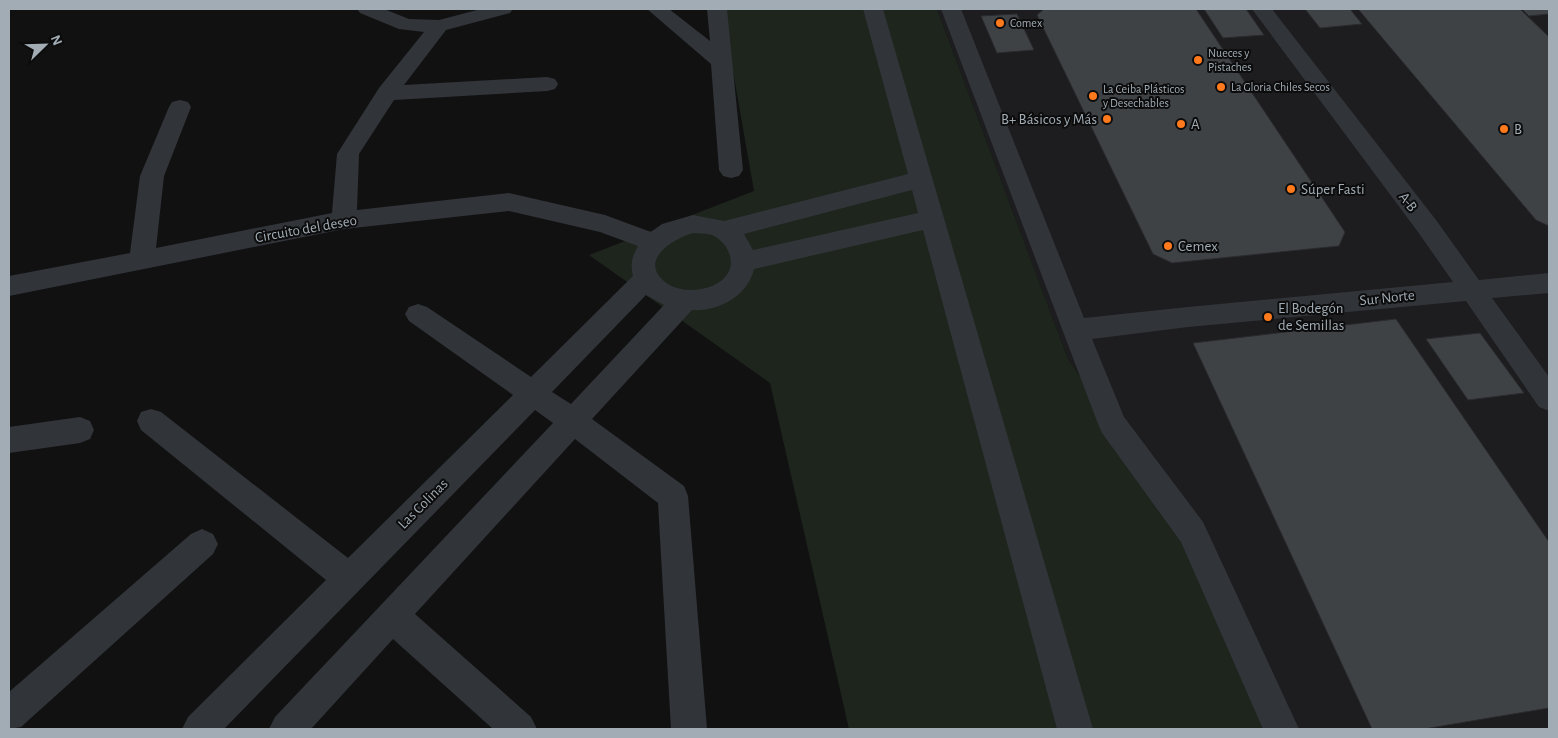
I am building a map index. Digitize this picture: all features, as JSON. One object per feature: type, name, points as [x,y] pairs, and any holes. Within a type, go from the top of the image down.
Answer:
[{"type":"street","points":[[367,9],[406,25],[439,26],[503,9]]},
{"type":"street","points":[[656,9],[722,62]]},
{"type":"street","points":[[718,9],[731,170]]},
{"type":"street","points":[[874,9],[1075,729]]},
{"type":"street","points":[[951,9],[1112,424],[1192,532],[1281,729]]},
{"type":"street","name":"A-B","points":[[1262,9],[1419,216],[1549,399]]},
{"type":"street","points":[[344,220],[348,154],[387,93],[439,26]]},
{"type":"street","points":[[387,93],[546,84]]},
{"type":"street","points":[[142,260],[152,176],[180,107]]},
{"type":"street","points":[[723,230],[921,179]]},
{"type":"street","name":"Circuito del deseo","points":[[9,286],[344,220],[509,202],[605,224],[652,242]]},
{"type":"street","points":[[744,262],[932,219]]},
{"type":"street","points":[[685,225],[709,225],[723,230],[735,239],[742,250],[744,262],[740,275],[732,286],[725,291],[702,300],[668,297],[655,289],[647,278],[643,266],[645,254],[652,242],[663,233],[685,225]]},
{"type":"street","name":"Las Colinas","points":[[200,729],[647,278]]},
{"type":"street","name":"Sur Norte","points":[[1076,330],[1188,316],[1549,283]]},
{"type":"street","points":[[287,729],[685,300]]},
{"type":"street","points":[[418,314],[573,421],[674,496],[689,729]]},
{"type":"street","points":[[150,422],[349,579]]},
{"type":"street","points":[[9,440],[80,430]]},
{"type":"street","points":[[9,716],[202,544]]},
{"type":"street","points":[[392,616],[519,729]]},
{"type":"shaded area","points":[[722,9],[937,9],[1068,359],[1194,539],[1271,729],[849,729],[770,383],[589,255],[754,191]]},
{"type":"shaded area","points":[[937,9],[1549,9],[1549,729],[1271,729],[1194,539],[1068,359]]},
{"type":"building","name":"A","points":[[1044,9],[1196,9],[1345,232],[1339,246],[1172,263],[1153,254],[1037,15]]},
{"type":"building","points":[[1204,9],[1246,9],[1264,35],[1223,38]]},
{"type":"building","points":[[1305,9],[1350,9],[1362,24],[1320,28]]},
{"type":"building","name":"B","points":[[1358,9],[1520,9],[1549,37],[1549,226],[1536,220]]},
{"type":"building","points":[[1522,9],[1549,9],[1549,14],[1529,16]]},
{"type":"building","points":[[1017,14],[1034,50],[997,53],[981,16]]},
{"type":"building","points":[[1396,319],[1549,542],[1549,708],[1424,729],[1372,729],[1193,343]]},
{"type":"building","points":[[1480,333],[1524,393],[1468,400],[1426,339]]},
{"type":"place","name":"Comex","points":[[1000,23]]},
{"type":"place","name":"Nueces y Pistaches","points":[[1198,60]]},
{"type":"place","name":"La Gloria Chiles Secos","points":[[1221,87]]},
{"type":"place","name":"La Ceiba Plásticos y Desechables","points":[[1093,96]]},
{"type":"place","name":"B+ Básicos y Más","points":[[1107,119]]},
{"type":"place","name":"A","points":[[1181,124]]},
{"type":"place","name":"B","points":[[1504,129]]},
{"type":"place","name":"Súper Fasti","points":[[1291,189]]},
{"type":"place","name":"Cemex","points":[[1168,246]]},
{"type":"place","name":"El Bodegón de Semillas","points":[[1268,317]]}]
